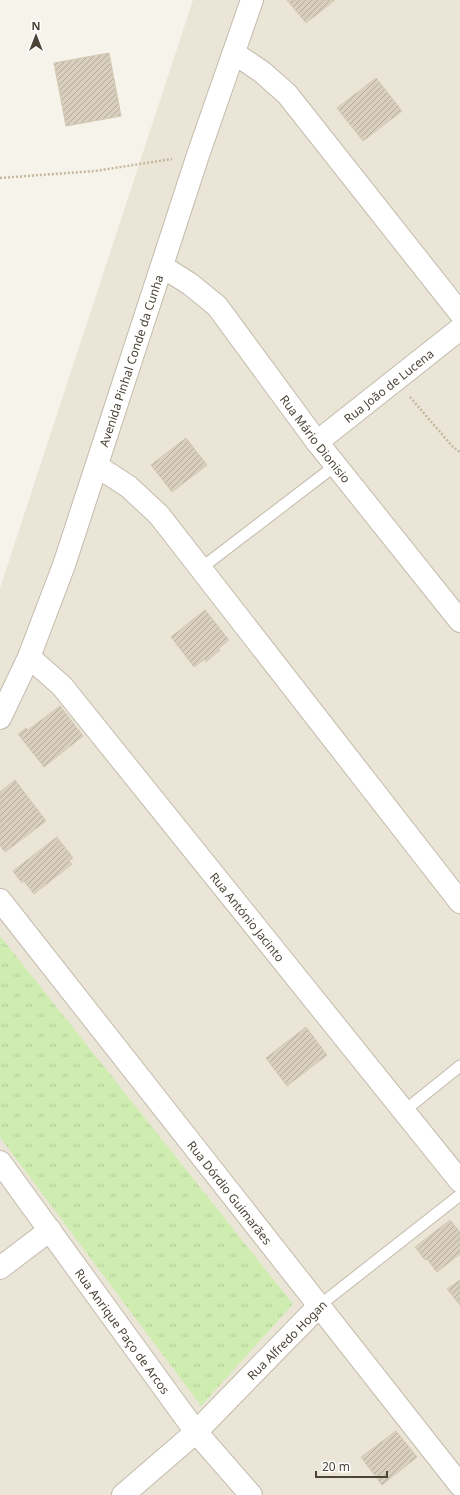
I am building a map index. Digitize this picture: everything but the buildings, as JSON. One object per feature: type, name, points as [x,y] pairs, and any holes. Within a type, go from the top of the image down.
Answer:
[{"type":"street","name":"Avenida Pinhal Conde da Cunha","points":[[0,718],[29,657],[64,565],[198,155],[252,0]]},
{"type":"street","points":[[234,53],[262,72],[287,94],[460,313]]},
{"type":"street","name":"Rua Mário Dionisio","points":[[162,267],[190,284],[217,306],[317,442],[460,621]]},
{"type":"street","name":"Rua João de Lucena","points":[[317,442],[460,329]]},
{"type":"street","points":[[97,466],[129,487],[159,515],[200,569],[457,893]]},
{"type":"street","name":"Rua António Jacinto","points":[[29,657],[62,686],[460,1181]]},
{"type":"street","name":"Rua Dórdio Guimarães","points":[[0,900],[320,1305],[460,1485]]},
{"type":"street","name":"Rua Anrique Paço de Arcos","points":[[0,1162],[196,1432],[252,1495]]},
{"type":"street","points":[[0,1268],[50,1230]]},
{"type":"street","name":"Rua Alfredo Hogan","points":[[123,1495],[196,1432],[320,1305]]},
{"type":"lane","points":[[200,569],[336,465]]},
{"type":"lane","points":[[404,1111],[460,1066]]},
{"type":"lane","name":"Rua Alfredo Hogan","points":[[320,1305],[460,1195]]},
{"type":"path","points":[[0,178],[95,171],[198,155]]},
{"type":"path","points":[[395,380],[453,447],[460,452]]},
{"type":"shaded area","points":[[193,0],[460,0],[460,1495],[0,1495],[0,588]]},
{"type":"green space","points":[[0,936],[293,1304],[201,1406],[0,1137]]}]
